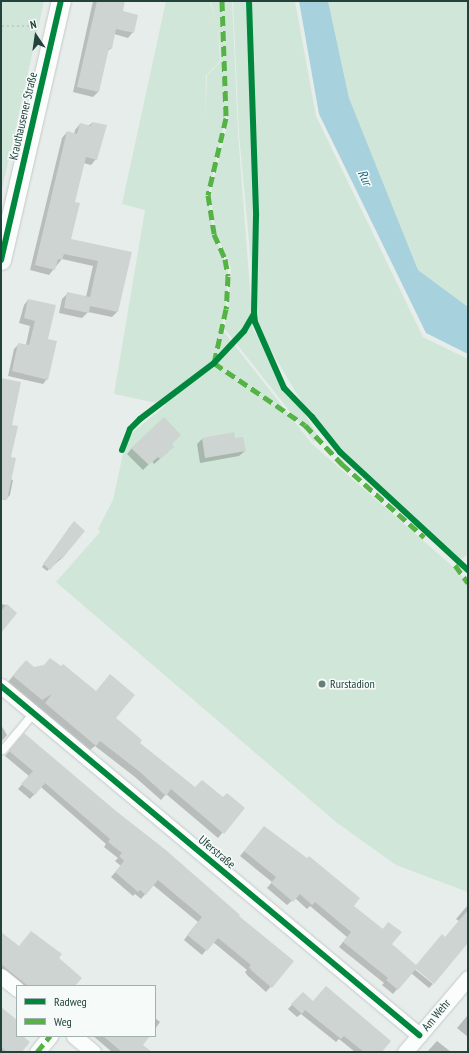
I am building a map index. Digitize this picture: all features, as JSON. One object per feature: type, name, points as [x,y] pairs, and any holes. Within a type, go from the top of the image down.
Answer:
[{"type":"street","name":"Krauthausener Straße","points":[[1,260],[61,1]]},
{"type":"street","name":"Uferstraße","points":[[1,686],[419,1035]]},
{"type":"street","points":[[1,976],[16,989]]},
{"type":"street","name":"Am Wehr","points":[[405,1052],[468,978]]},
{"type":"street","points":[[37,1052],[49,1037]]},
{"type":"street","points":[[75,1037],[93,1052]]},
{"type":"lane","points":[[2,750],[34,713]]},
{"type":"path","points":[[1,20],[1,32]]},
{"type":"path","points":[[2,26],[55,26]]},
{"type":"green space","points":[[1,1],[44,1],[1,194]]},
{"type":"green space","name":"Rurstadion","points":[[166,1],[209,1],[218,23],[210,1],[232,1],[238,133],[253,329],[318,436],[314,442],[224,328],[228,309],[231,268],[216,233],[210,196],[229,118],[226,116],[208,195],[214,234],[228,268],[226,309],[221,328],[312,444],[458,571],[468,582],[468,892],[396,865],[336,822],[56,582],[100,532],[98,529],[113,500],[124,449],[129,437],[166,405],[114,394],[145,210],[122,204]],"holes":[[[218,23],[221,61],[207,76],[205,119],[206,76],[220,61]]]},
{"type":"green space","points":[[233,1],[295,1],[316,116],[423,337],[468,359],[468,554],[460,560],[393,504],[319,431],[257,327],[239,134]]},
{"type":"green space","points":[[328,1],[468,1],[468,307],[418,270],[349,98]]},
{"type":"water","name":"Rur","points":[[299,1],[328,1],[349,98],[418,270],[468,307],[468,354],[426,333],[319,114]]},
{"type":"building","points":[[97,1],[125,1],[123,11],[138,15],[134,33],[116,29],[112,49],[109,48],[99,92],[77,87]]},
{"type":"building","points":[[92,122],[107,125],[97,160],[86,157],[75,202],[80,203],[71,239],[132,252],[118,312],[90,306],[89,313],[64,308],[67,292],[90,297],[98,261],[64,254],[62,260],[58,259],[55,270],[35,265],[67,131],[77,134],[80,123],[91,126]]},
{"type":"building","points":[[28,299],[56,305],[48,339],[57,341],[48,380],[12,371],[18,343],[29,345],[35,321],[24,318]]},
{"type":"building","points":[[1,378],[21,382],[12,425],[18,426],[11,457],[16,458],[7,500],[1,499]]},
{"type":"building","points":[[164,417],[181,435],[172,444],[174,447],[160,459],[158,457],[149,465],[131,448]]},
{"type":"building","points":[[234,432],[235,438],[243,437],[246,451],[205,458],[202,438]]},
{"type":"building","points":[[74,521],[85,531],[62,559],[60,558],[50,570],[43,564]]},
{"type":"building","points":[[7,604],[17,613],[1,633],[1,611]]},
{"type":"building","points":[[50,658],[61,666],[63,664],[96,691],[110,674],[135,695],[116,718],[142,740],[140,743],[195,787],[202,780],[223,797],[227,793],[245,808],[224,834],[171,789],[166,796],[140,772],[100,741],[96,746],[45,703],[52,694],[42,700],[13,676],[26,660],[34,667],[44,665]]},
{"type":"building","points":[[24,733],[116,811],[167,851],[240,915],[239,916],[294,961],[272,988],[252,971],[249,967],[251,965],[218,938],[207,951],[187,935],[202,917],[158,880],[146,895],[140,890],[138,892],[115,872],[124,861],[119,856],[122,853],[108,842],[110,839],[45,783],[35,795],[21,784],[33,771],[9,751]]},
{"type":"building","points":[[264,826],[307,858],[309,856],[360,898],[354,906],[383,929],[388,922],[402,932],[392,944],[416,965],[442,934],[445,937],[468,910],[468,943],[434,984],[416,969],[398,990],[386,980],[388,978],[343,942],[351,932],[315,902],[312,905],[300,894],[293,902],[271,883],[276,877],[244,851]]},
{"type":"building","points":[[31,931],[62,954],[59,958],[82,978],[76,985],[27,985],[1,964],[1,932],[19,946]]},
{"type":"building","points":[[326,986],[391,1041],[382,1052],[364,1052],[344,1036],[341,1039],[305,1010],[302,1014],[291,1004],[303,992],[313,1001]]},
{"type":"building","points":[[1,1007],[16,1019],[16,1037],[24,1037],[30,1042],[22,1052],[7,1052],[1,1047]]},
{"type":"building","points":[[104,1037],[149,1037],[143,1045],[152,1052],[122,1052]]},
{"type":"marked path","points":[[222,1],[226,118],[208,195],[214,234],[225,259],[228,276],[226,309],[214,363],[305,425],[342,464],[424,537]]},
{"type":"marked path","points":[[455,565],[468,583]]},
{"type":"marked path","points":[[37,1052],[49,1037]]},
{"type":"cycle path","points":[[1,260],[61,1]]},
{"type":"cycle path","points":[[249,1],[256,216],[255,322],[284,388],[312,417],[340,452],[468,570]]},
{"type":"cycle path","points":[[122,450],[130,429],[140,419],[214,363],[244,331],[254,314]]},
{"type":"cycle path","points":[[1,686],[419,1035]]},
{"type":"place","name":"Rurstadion","points":[[322,684]]}]
